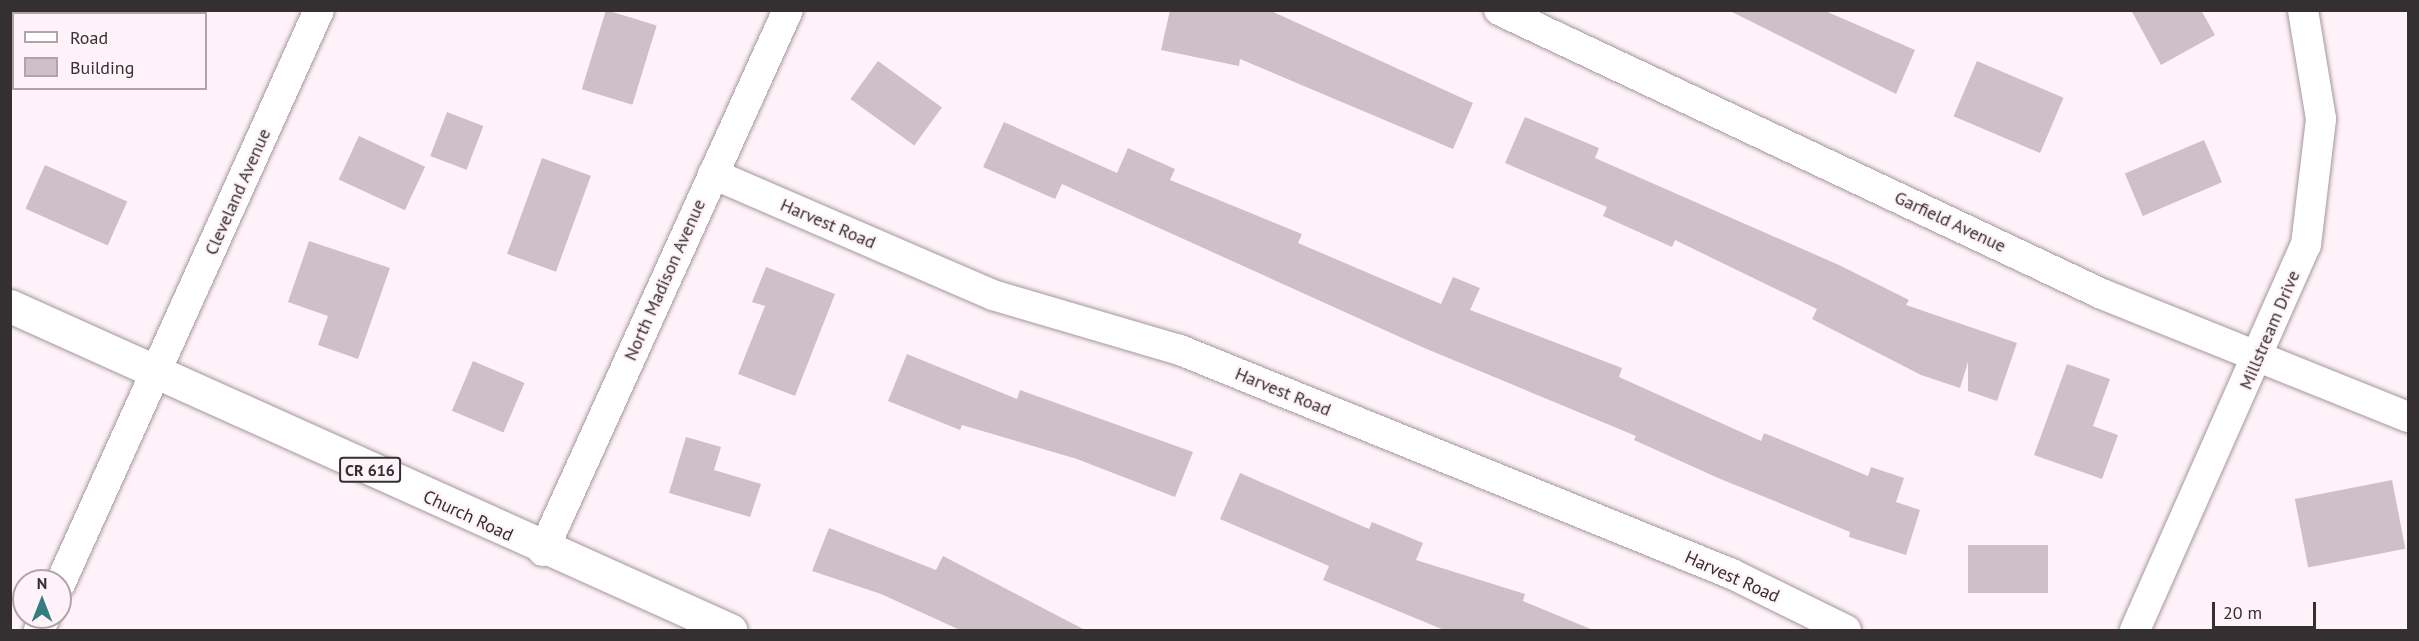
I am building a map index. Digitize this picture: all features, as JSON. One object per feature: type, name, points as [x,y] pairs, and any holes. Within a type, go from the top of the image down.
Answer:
[{"type":"main road","name":"Church Road","points":[[10,306],[543,550],[730,630]]},
{"type":"street","name":"Cleveland Avenue","points":[[67,569],[319,10]]},
{"type":"street","name":"North Madison Avenue","points":[[543,550],[788,10]]},
{"type":"street","name":"Garfield Avenue","points":[[1499,10],[2102,294],[2409,417]]},
{"type":"street","name":"Millstream Drive","points":[[2135,630],[2260,357],[2306,245],[2318,182],[2322,119],[2303,10]]},
{"type":"street","name":"Harvest Road","points":[[713,174],[993,295],[1180,350],[1732,574],[1846,630]]},
{"type":"building","points":[[606,10],[657,25],[632,105],[582,89]]},
{"type":"building","points":[[1170,10],[1269,10],[1473,103],[1453,149],[1240,59],[1239,66],[1161,50]]},
{"type":"building","points":[[1728,10],[1823,10],[1915,50],[1896,94]]},
{"type":"building","points":[[2131,10],[2201,10],[2215,35],[2161,65]]},
{"type":"building","points":[[878,61],[942,107],[914,145],[850,99]]},
{"type":"building","points":[[1977,61],[2064,98],[2040,153],[1954,116]]},
{"type":"building","points":[[447,112],[483,126],[467,170],[430,156]]},
{"type":"building","points":[[1525,117],[1599,148],[1595,158],[1839,265],[1909,300],[1906,305],[2017,343],[1997,401],[1968,391],[1968,362],[1960,388],[1921,375],[1812,319],[1817,309],[1675,240],[1672,247],[1603,216],[1607,207],[1505,163]]},
{"type":"building","points":[[1004,122],[1117,173],[1128,148],[1175,169],[1170,180],[1302,234],[1298,243],[1441,304],[1453,277],[1480,288],[1470,310],[1622,368],[1619,377],[1761,441],[1764,433],[1868,476],[1871,467],[1904,478],[1896,502],[1920,510],[1906,555],[1849,537],[1850,532],[1718,478],[1634,440],[1636,436],[1422,347],[1062,184],[1055,199],[983,167]]},
{"type":"building","points":[[359,136],[425,167],[405,210],[339,180]]},
{"type":"building","points":[[2204,140],[2222,182],[2143,216],[2125,174]]},
{"type":"building","points":[[542,158],[591,176],[556,272],[507,254]]},
{"type":"building","points":[[45,165],[127,202],[108,245],[25,209]]},
{"type":"building","points":[[309,241],[390,268],[358,359],[318,345],[328,316],[288,302]]},
{"type":"building","points":[[766,267],[835,294],[795,396],[738,374],[765,306],[752,302]]},
{"type":"building","points":[[907,354],[1017,399],[1020,390],[1193,452],[1175,497],[1077,459],[962,425],[960,430],[888,401]]},
{"type":"building","points":[[473,361],[525,383],[503,433],[452,411]]},
{"type":"building","points":[[2067,364],[2110,379],[2093,426],[2118,435],[2102,479],[2034,455]]},
{"type":"building","points":[[686,437],[721,447],[714,470],[761,484],[750,517],[669,493]]},
{"type":"building","points":[[1240,473],[1369,529],[1372,522],[1423,543],[1416,560],[1525,594],[1523,601],[1593,630],[1444,630],[1323,580],[1329,566],[1220,519]]},
{"type":"building","points":[[2392,480],[2405,549],[2308,568],[2295,499]]},
{"type":"building","points":[[829,528],[936,570],[943,556],[1085,630],[960,630],[881,594],[812,571]]},
{"type":"building","points":[[1968,545],[2048,545],[2048,593],[1968,593]]}]
